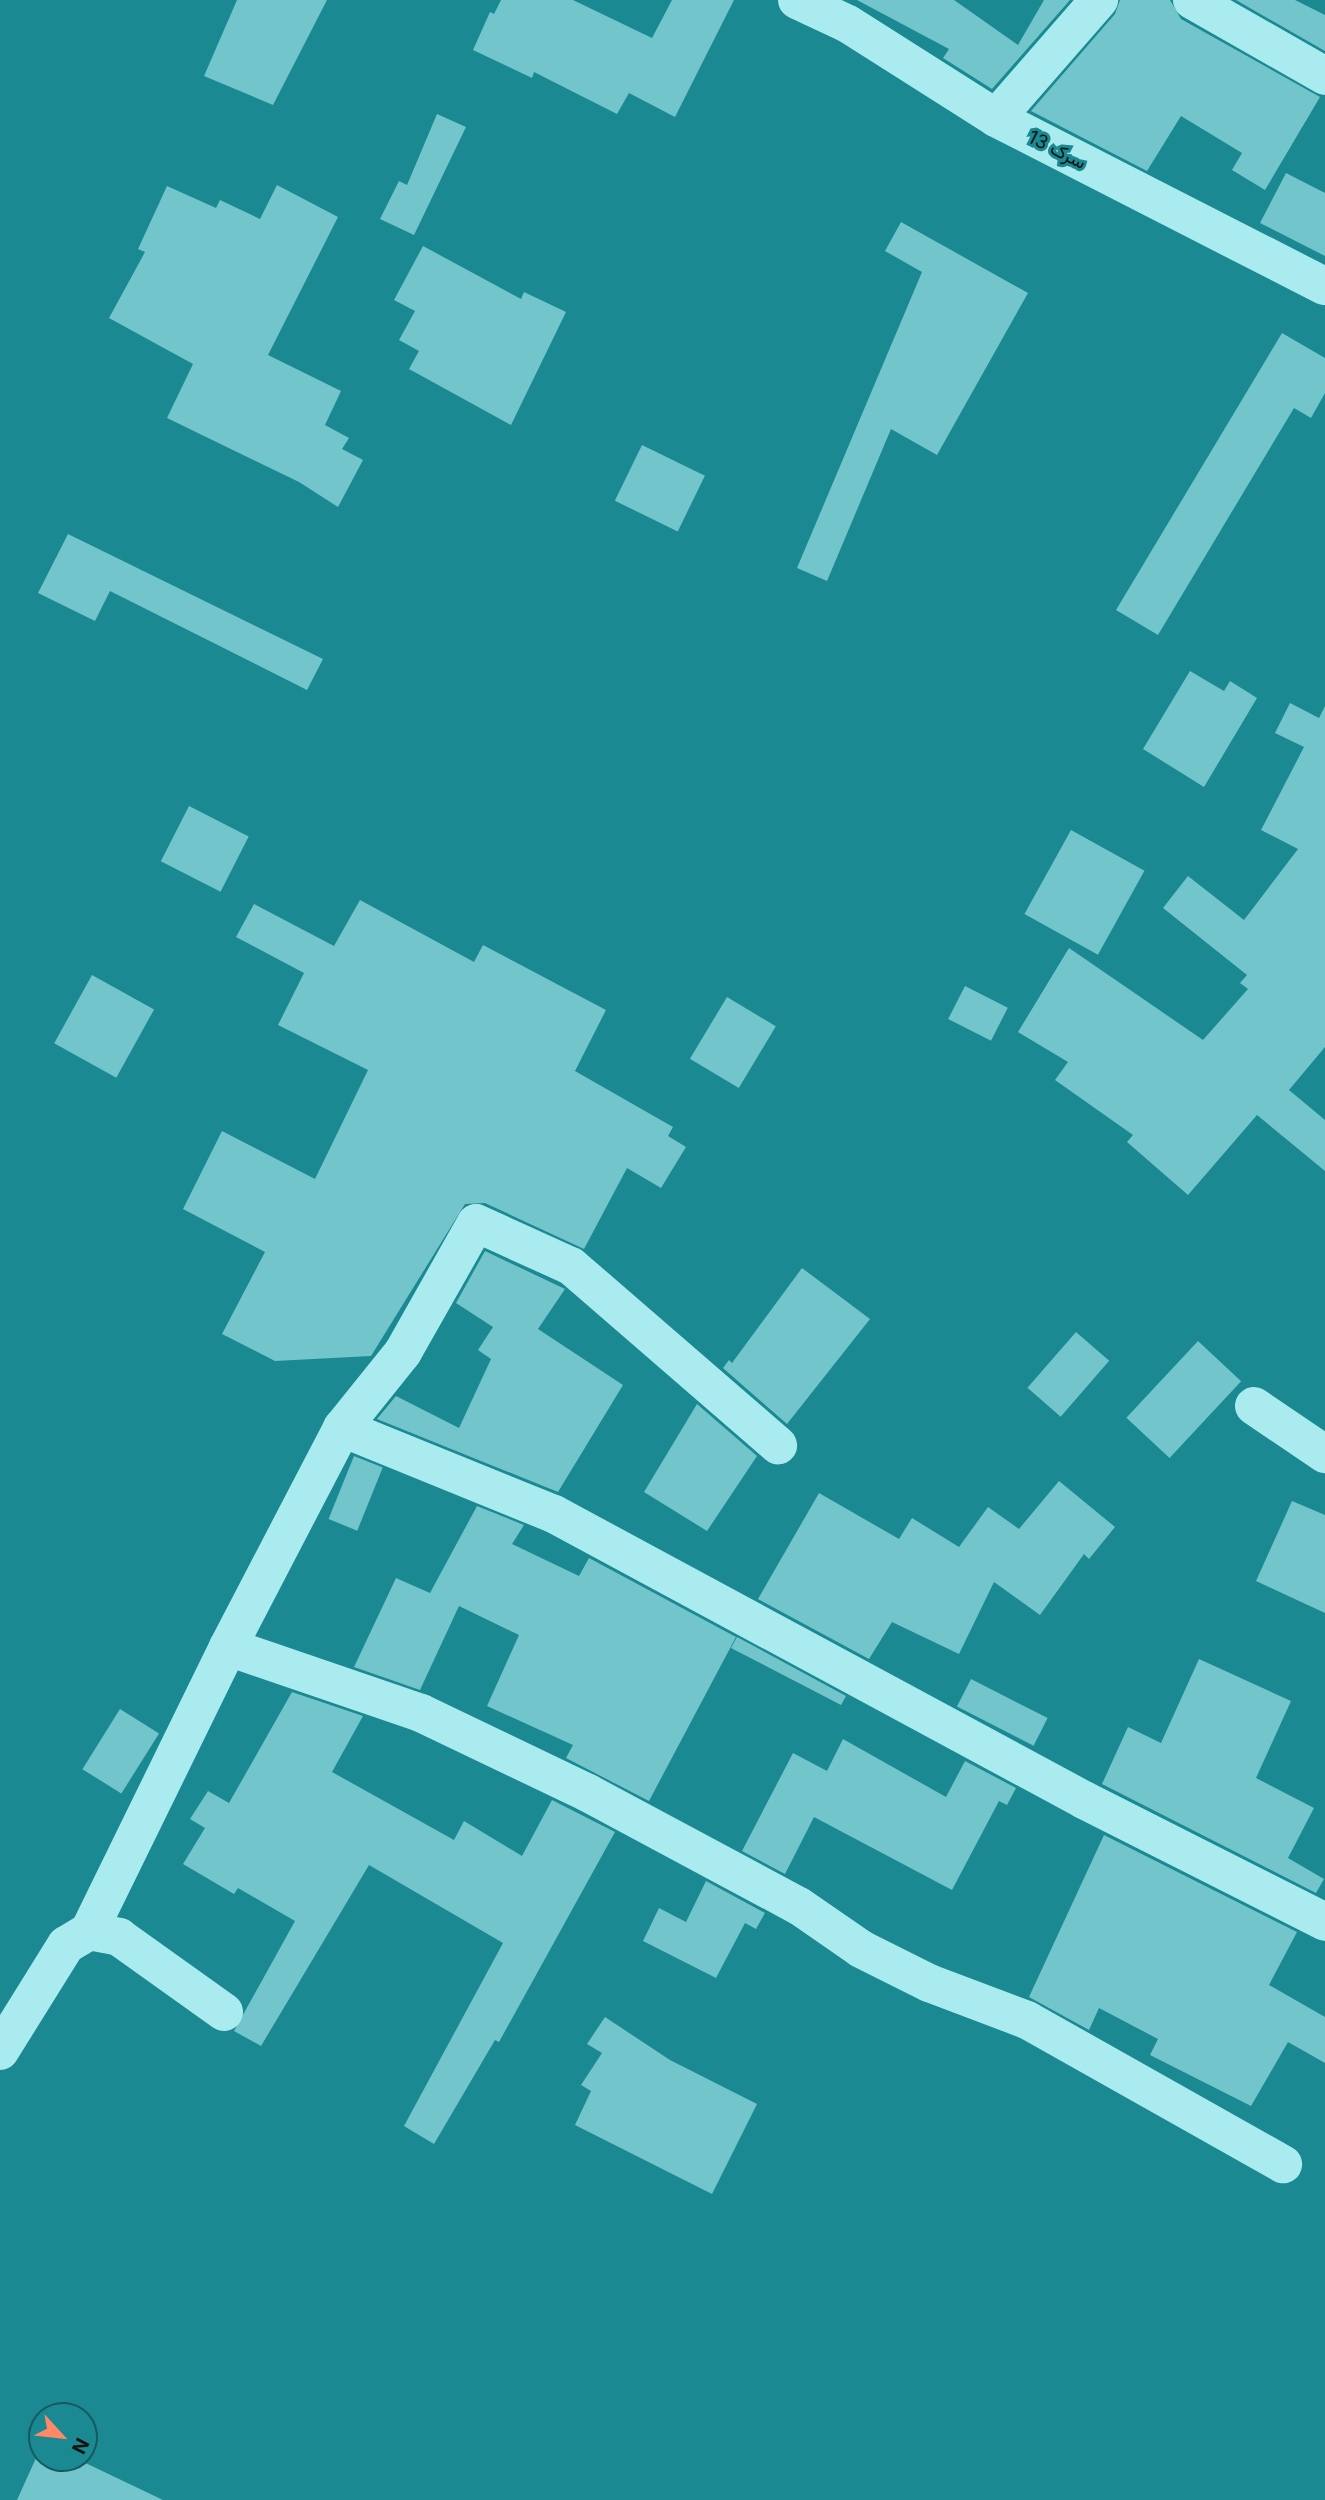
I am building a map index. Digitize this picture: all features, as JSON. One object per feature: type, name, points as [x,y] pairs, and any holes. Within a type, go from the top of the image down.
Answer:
[{"type":"street","name":"سرک 13","points":[[797,0],[848,24],[996,118],[1325,286]]},
{"type":"street","points":[[996,118],[1099,0]]},
{"type":"street","points":[[1192,0],[1325,76]]},
{"type":"street","points":[[0,2052],[65,1945],[89,1931],[228,1647],[342,1428],[403,1352],[476,1223],[571,1266],[778,1445]]},
{"type":"street","points":[[1254,1406],[1325,1454]]},
{"type":"street","points":[[342,1428],[554,1514],[1084,1800],[1325,1922]]},
{"type":"street","points":[[228,1647],[421,1713],[588,1793],[799,1906],[861,1949],[929,1983],[1027,2020],[1283,2164]]},
{"type":"street","points":[[89,1931],[120,1937],[224,2012]]},
{"type":"building","points":[[237,0],[327,0],[273,105],[204,76]]},
{"type":"building","points":[[501,0],[573,0],[652,38],[672,0],[734,0],[675,117],[629,93],[617,114],[534,72],[532,78],[473,50],[490,12],[494,14]]},
{"type":"building","points":[[857,0],[954,0],[1018,45],[1044,0],[1070,0],[992,89],[943,58],[949,49]]},
{"type":"building","points":[[1120,0],[1170,0],[1181,19],[1320,97],[1265,190],[1232,170],[1242,153],[1181,116],[1147,171],[1031,111],[1115,14]]},
{"type":"building","points":[[1236,0],[1295,0],[1325,15],[1325,51]]},
{"type":"building","points":[[437,114],[466,127],[414,235],[380,219],[399,181],[407,185]]},
{"type":"building","points":[[1286,173],[1325,193],[1325,256],[1260,223]]},
{"type":"building","points":[[277,185],[338,217],[268,355],[341,391],[325,425],[349,438],[342,449],[363,460],[338,507],[299,482],[167,418],[193,364],[109,318],[145,252],[138,249],[167,186],[216,208],[220,200],[260,219]]},
{"type":"building","points":[[901,222],[1028,293],[937,455],[891,429],[827,581],[797,568],[922,272],[885,251]]},
{"type":"building","points":[[423,246],[521,299],[524,292],[566,312],[511,425],[409,369],[419,351],[399,340],[415,311],[394,300]]},
{"type":"building","points":[[1282,333],[1325,358],[1325,393],[1311,418],[1294,408],[1158,635],[1116,610]]},
{"type":"building","points":[[642,445],[705,476],[678,531],[615,501]]},
{"type":"building","points":[[68,534],[323,659],[307,690],[110,591],[95,621],[38,593]]},
{"type":"building","points":[[1190,671],[1224,691],[1230,681],[1257,698],[1204,787],[1143,749]]},
{"type":"building","points":[[1290,703],[1319,718],[1325,706],[1325,1047],[1289,1090],[1325,1120],[1325,1171],[1257,1115],[1188,1195],[1127,1142],[1133,1135],[1055,1080],[1068,1062],[1018,1032],[1069,948],[1203,1040],[1248,989],[1240,983],[1247,975],[1163,908],[1188,876],[1244,920],[1298,849],[1261,830],[1304,747],[1275,733]]},
{"type":"building","points":[[189,806],[249,836],[221,892],[161,861]]},
{"type":"building","points":[[1071,830],[1144,871],[1098,955],[1024,914]]},
{"type":"building","points":[[360,900],[474,962],[483,945],[606,1010],[575,1071],[673,1127],[668,1136],[686,1147],[661,1188],[627,1168],[584,1249],[485,1203],[465,1204],[371,1356],[275,1361],[222,1334],[265,1252],[183,1209],[222,1131],[315,1179],[368,1070],[278,1025],[304,973],[236,937],[254,904],[334,946]]},
{"type":"building","points":[[92,975],[154,1009],[116,1078],[54,1043]]},
{"type":"building","points":[[965,986],[1008,1008],[991,1041],[948,1019]]},
{"type":"building","points":[[727,997],[776,1026],[739,1088],[690,1059]]},
{"type":"building","points":[[485,1251],[565,1289],[538,1329],[623,1385],[558,1492],[377,1419],[396,1396],[459,1428],[491,1359],[478,1350],[493,1327],[456,1303]]},
{"type":"building","points":[[802,1268],[870,1319],[787,1424],[723,1368],[729,1360],[732,1363]]},
{"type":"building","points":[[1076,1332],[1109,1361],[1061,1417],[1027,1388]]},
{"type":"building","points":[[1198,1341],[1241,1381],[1170,1458],[1126,1418]]},
{"type":"building","points":[[697,1404],[757,1456],[707,1531],[644,1492]]},
{"type":"building","points":[[354,1456],[383,1468],[357,1531],[329,1519]]},
{"type":"building","points":[[1059,1481],[1115,1527],[1089,1559],[1084,1554],[1040,1615],[994,1582],[959,1654],[892,1622],[869,1659],[758,1599],[819,1493],[899,1539],[912,1518],[959,1547],[988,1507],[1019,1529]]},
{"type":"building","points":[[1292,1501],[1325,1515],[1325,1613],[1256,1581]]},
{"type":"building","points":[[477,1506],[524,1525],[512,1544],[579,1576],[589,1558],[736,1637],[649,1801],[566,1758],[573,1745],[487,1706],[519,1635],[459,1606],[420,1690],[354,1667],[396,1578],[430,1593]]},
{"type":"building","points":[[737,1637],[846,1696],[841,1705],[731,1648]]},
{"type":"building","points":[[1199,1659],[1291,1701],[1256,1778],[1314,1808],[1288,1858],[1324,1879],[1316,1893],[1102,1784],[1128,1727],[1161,1743]]},
{"type":"building","points":[[971,1679],[1048,1718],[1034,1746],[957,1707]]},
{"type":"building","points":[[292,1692],[363,1716],[332,1772],[454,1840],[464,1821],[522,1856],[552,1800],[615,1832],[499,2042],[495,2040],[434,2144],[404,2126],[503,1943],[369,1865],[261,2046],[234,2031],[295,1921],[238,1888],[234,1894],[183,1864],[205,1828],[190,1819],[208,1791],[229,1803]]},
{"type":"building","points":[[120,1709],[159,1733],[121,1794],[82,1769]]},
{"type":"building","points":[[843,1739],[946,1797],[965,1761],[1016,1788],[1007,1805],[999,1801],[952,1890],[814,1817],[785,1874],[742,1851],[793,1753],[827,1771]]},
{"type":"building","points":[[1104,1835],[1297,1932],[1269,1985],[1325,2017],[1325,2063],[1288,2042],[1251,2106],[1150,2055],[1158,2039],[1099,2008],[1089,2030],[1029,1997]]},
{"type":"building","points":[[706,1881],[765,1913],[756,1929],[745,1923],[716,1978],[643,1941],[659,1908],[686,1922]]},
{"type":"building","points":[[605,2017],[670,2060],[757,2104],[712,2194],[575,2125],[591,2091],[581,2085],[602,2053],[587,2044]]},
{"type":"building","points":[[98,2469],[163,2500],[17,2500],[30,2472],[98,2472]]}]
